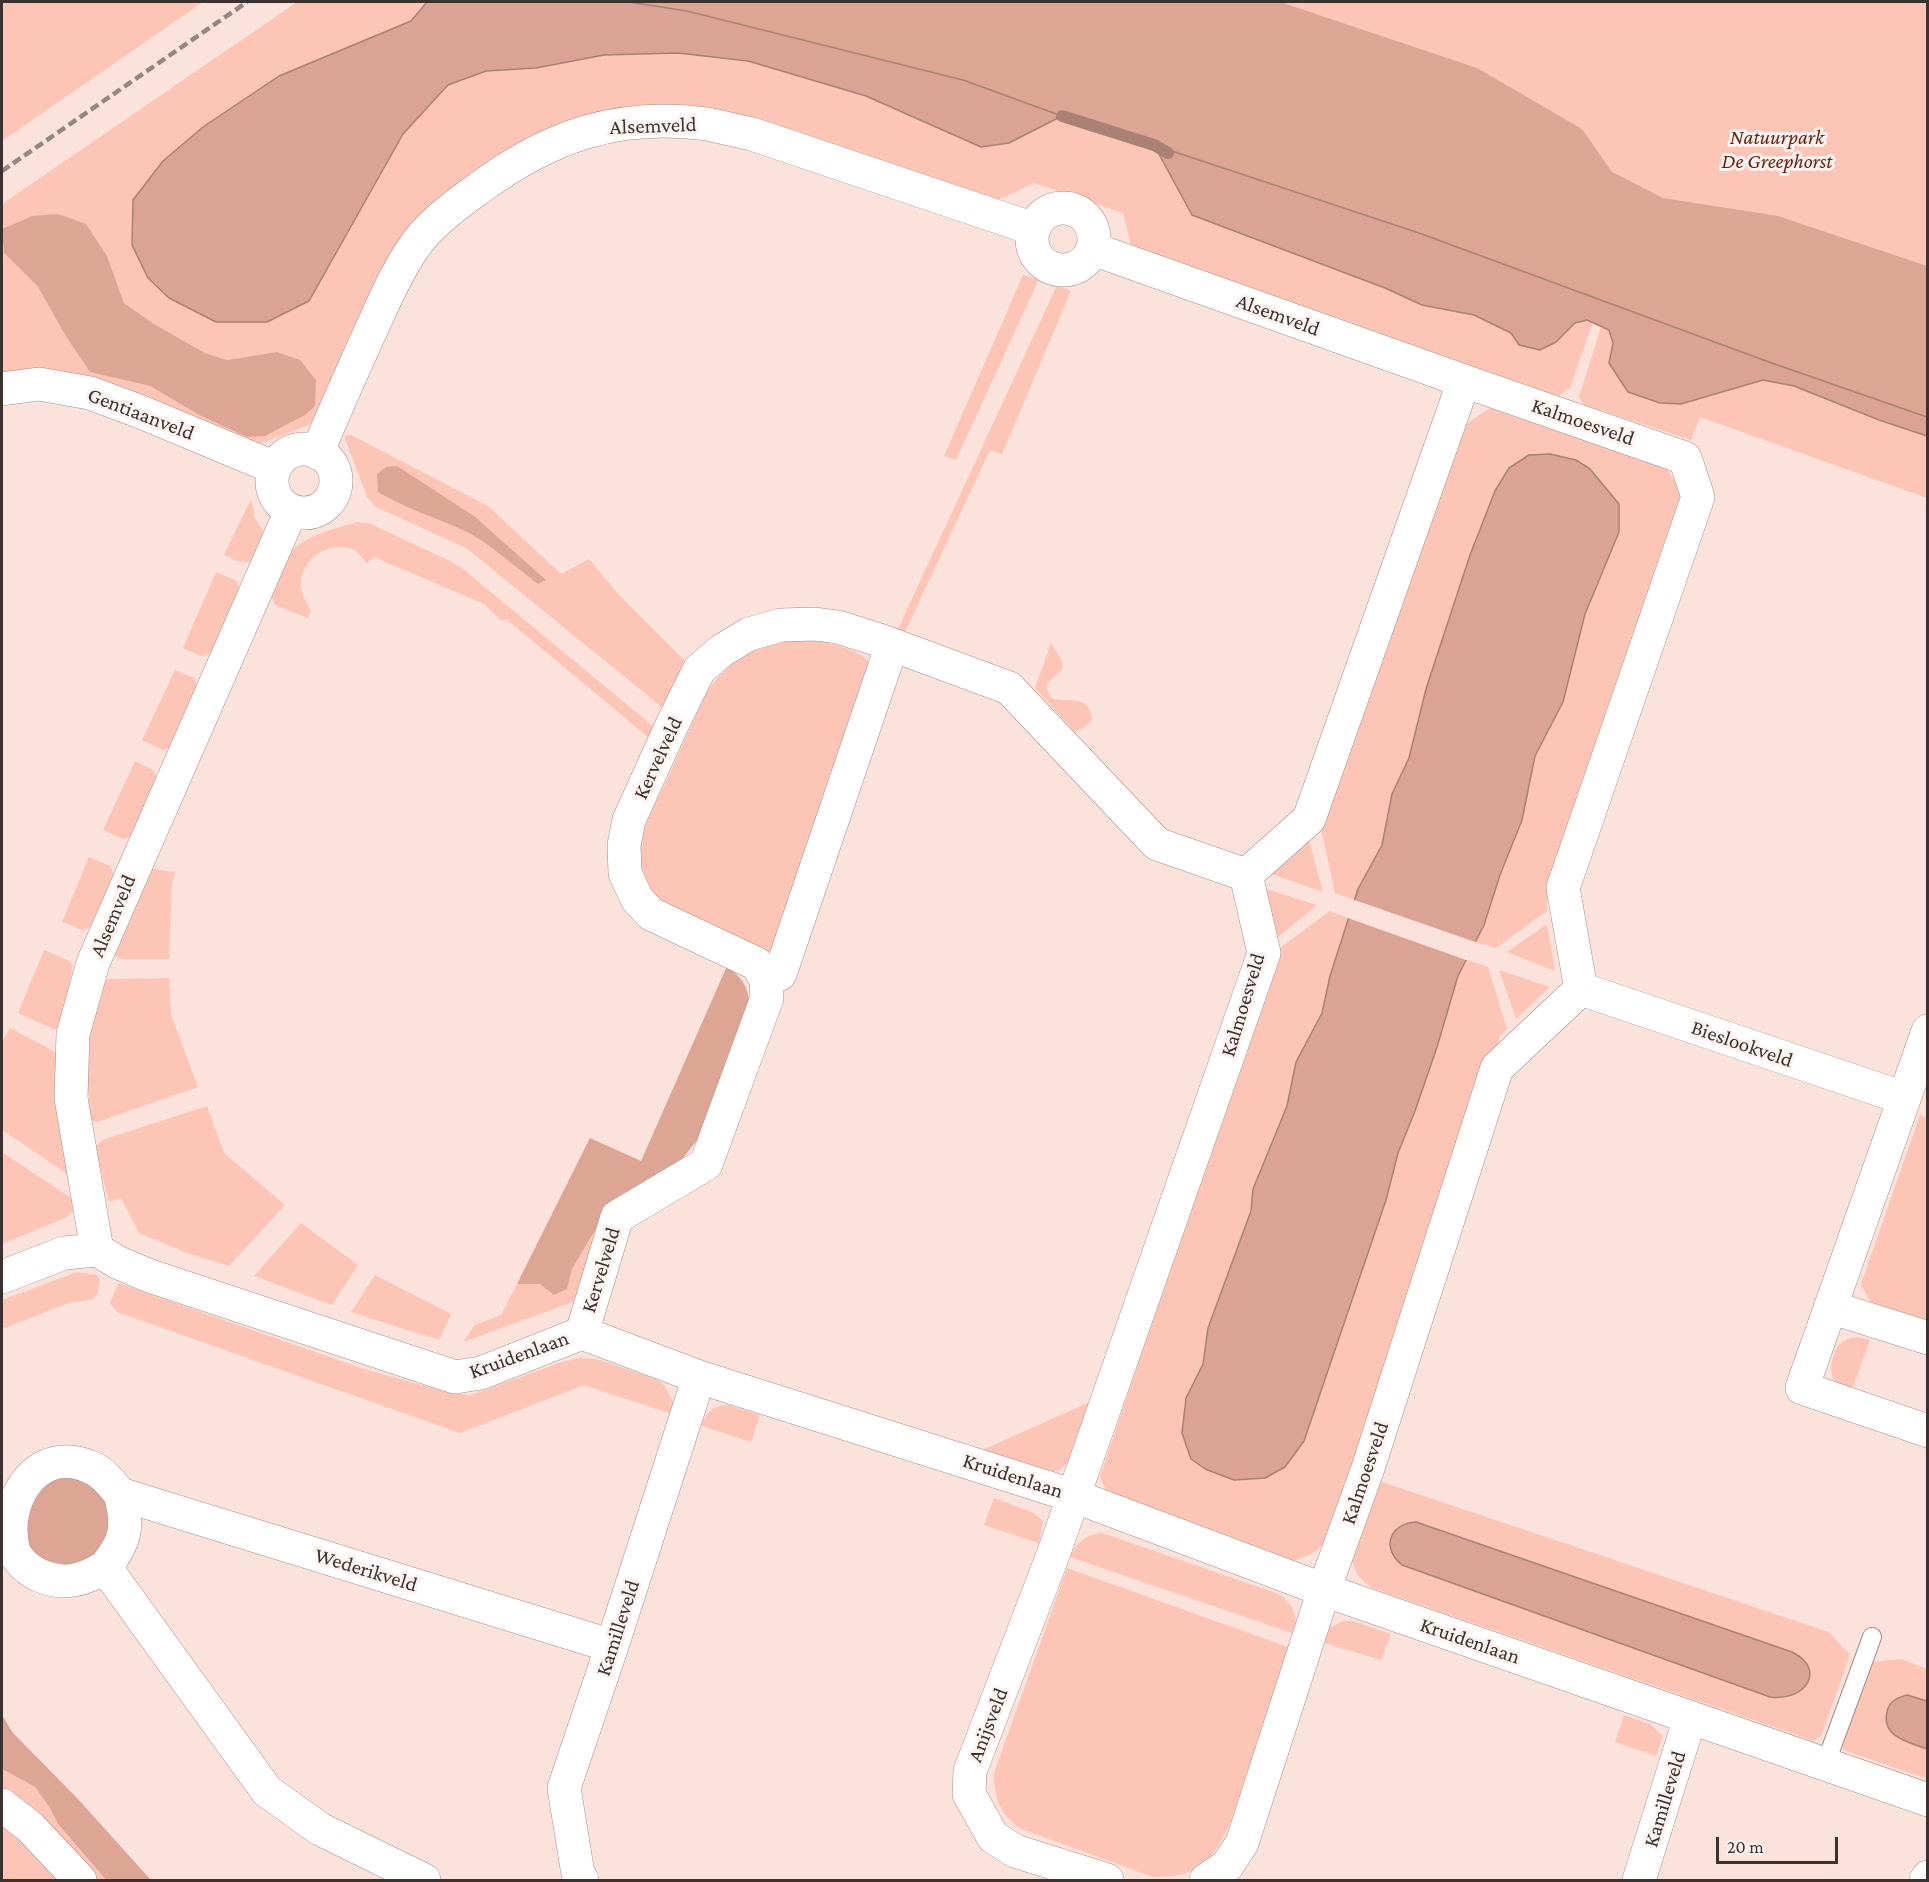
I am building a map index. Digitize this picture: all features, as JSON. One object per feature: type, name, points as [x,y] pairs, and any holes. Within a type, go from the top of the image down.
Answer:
[{"type":"street","name":"Alsemveld","points":[[317,453],[381,310],[414,246],[455,206],[496,175],[537,151],[582,132],[626,123],[666,121],[707,124],[752,134],[1034,229],[1032,244],[1035,254],[1051,268],[1071,269],[1080,265],[1093,249],[1464,381]]},
{"type":"street","points":[[1246,875],[1309,819],[1464,381]]},
{"type":"street","name":"Kalmoesveld","points":[[1324,1590],[1368,1468],[1497,1068],[1581,989],[1563,888],[1698,497],[1685,458],[1464,381]]},
{"type":"street","name":"Gentiaanveld","points":[[2,389],[39,384],[90,393],[275,468]]},
{"type":"street","points":[[301,449],[317,453],[330,463],[335,472],[336,483],[333,495],[320,509],[300,514],[291,511],[282,505],[272,488],[275,468],[281,458],[290,452],[301,449]]},
{"type":"street","name":"Alsemveld","points":[[96,1250],[71,1098],[73,1034],[93,963],[291,511]]},
{"type":"street","name":"Kervelveld","points":[[582,1333],[617,1217],[706,1164],[767,999],[766,980],[757,964],[651,914],[637,899],[625,873],[624,845],[629,820],[670,727],[699,670],[721,651],[749,634],[781,625],[815,624],[838,627],[1010,688],[1157,844],[1246,875]]},
{"type":"street","points":[[766,980],[780,974],[892,645]]},
{"type":"street","name":"Kalmoesveld","points":[[1074,1496],[1264,953],[1246,875]]},
{"type":"street","name":"Bieslookveld","points":[[1581,989],[1904,1098]]},
{"type":"street","points":[[1928,1031],[1802,1388],[1928,1431]]},
{"type":"street","points":[[2,1277],[64,1253],[96,1250]]},
{"type":"street","name":"Kruidenlaan","points":[[96,1250],[150,1276],[455,1377],[481,1372],[582,1333],[699,1377],[1074,1496],[1324,1590],[1928,1800]]},
{"type":"street","points":[[1830,1307],[1928,1338]]},
{"type":"street","name":"Kamilleveld","points":[[582,1881],[578,1874],[564,1788],[699,1377]]},
{"type":"street","name":"Wederikveld","points":[[105,1567],[89,1577],[71,1581],[52,1580],[33,1573],[19,1560],[9,1542],[5,1522],[8,1502],[18,1484],[33,1471],[52,1463],[71,1461],[91,1467],[108,1479],[120,1494],[612,1646]]},
{"type":"street","points":[[120,1494],[125,1514],[125,1533],[118,1552],[105,1567],[267,1791],[320,1829],[424,1881]]},
{"type":"street","name":"Anijsveld","points":[[1074,1496],[970,1772],[969,1794],[993,1838],[1015,1851],[1092,1878]]},
{"type":"street","points":[[1206,1881],[1227,1866],[1242,1843],[1324,1590]]},
{"type":"street","name":"Kamilleveld","points":[[1639,1881],[1690,1718]]},
{"type":"street","points":[[2,1805],[30,1827],[80,1881]]},
{"type":"lane","points":[[1825,1765],[1872,1637]]},
{"type":"green space","points":[[2,2],[203,2],[2,141]]},
{"type":"green space","points":[[297,2],[427,2],[411,21],[279,76],[203,127],[163,161],[333,257],[403,134],[448,85],[486,71],[536,68],[603,55],[678,53],[748,61],[866,96],[980,147],[1009,143],[1062,116],[1069,117],[1154,145],[1192,215],[1385,288],[1422,305],[1474,315],[1511,333],[1556,342],[1577,323],[1593,322],[1570,388],[1558,396],[1132,250],[1123,213],[1034,183],[996,201],[755,119],[514,147],[471,173],[438,202],[316,417],[309,425],[254,446],[2,374],[2,238],[4,253],[38,287],[65,335],[90,371],[150,386],[199,415],[247,437],[277,352],[227,360],[205,353],[154,324],[124,303],[107,256],[32,216],[2,229],[2,204]]},
{"type":"green space","name":"Natuurpark De Greephorst","points":[[853,2],[1927,2],[1927,356]]},
{"type":"green space","points":[[1023,275],[1039,279],[956,460],[944,456]]},
{"type":"green space","points":[[1057,285],[1071,291],[1002,454],[990,450],[904,634],[897,631]]},
{"type":"green space","points":[[1601,327],[1609,330],[1613,343],[1609,363],[1628,392],[1660,403],[1681,404],[1763,380],[1794,386],[1879,420],[1927,436],[1927,498],[1700,417],[1691,440],[1584,405],[1579,397]]},
{"type":"green space","points":[[1493,406],[1666,467],[1683,495],[1547,901],[1547,911],[1496,948],[1467,940],[1488,881],[1512,847],[1535,756],[1555,718],[1458,594],[1426,689],[1409,758],[1396,786],[1369,905],[1335,893],[1321,829],[1463,426]]},
{"type":"green space","points":[[351,435],[488,506],[561,574],[589,559],[619,595],[688,664],[663,708],[466,548],[376,507],[367,497],[344,436]]},
{"type":"green space","points":[[250,501],[253,505],[254,517],[263,531],[262,543],[254,562],[239,562],[224,555]]},
{"type":"green space","points":[[357,522],[371,524],[463,569],[654,727],[653,735],[648,737],[506,619],[502,621],[484,604],[374,557],[367,563],[354,550],[336,547],[327,549],[311,559],[302,575],[301,584],[304,598],[311,610],[308,618],[275,605],[270,594],[288,555],[310,538]]},
{"type":"green space","points":[[216,572],[237,581],[240,592],[212,653],[201,656],[183,648]]},
{"type":"green space","points":[[802,640],[850,649],[871,665],[772,956],[759,947],[663,904],[645,880],[640,866],[639,851],[652,809],[706,693],[715,681],[725,670],[747,654],[773,645]]},
{"type":"green space","points":[[1051,643],[1062,661],[1063,668],[1049,681],[1047,689],[1049,693],[1053,699],[1083,703],[1090,711],[1092,719],[1085,727],[1074,731],[1035,688]]},
{"type":"green space","points":[[175,670],[194,678],[198,688],[171,747],[163,750],[142,740]]},
{"type":"green space","points":[[135,761],[153,770],[157,778],[132,836],[123,839],[103,830]]},
{"type":"green space","points":[[1309,841],[1323,892],[1272,874]]},
{"type":"green space","points":[[89,857],[110,866],[114,875],[90,927],[82,930],[62,922]]},
{"type":"green space","points":[[151,869],[175,872],[172,884],[169,959],[120,959],[115,955],[114,950]]},
{"type":"green space","points":[[1266,889],[1317,905],[1276,939]]},
{"type":"green space","points":[[1330,911],[1348,918],[1345,1012],[1253,1189],[1251,1211],[1240,1240],[1304,1441],[1371,1245],[1373,1182],[1461,958],[1488,967],[1507,1029],[1500,1036],[1327,1541],[1312,1554],[1292,1561],[1107,1493],[1100,1477],[1277,950]]},
{"type":"green space","points":[[1547,924],[1555,971],[1507,952]]},
{"type":"green space","points":[[44,950],[73,965],[62,1024],[55,1030],[18,1013]]},
{"type":"green space","points":[[1499,970],[1550,987],[1516,1019]]},
{"type":"green space","points":[[169,978],[171,1015],[198,1087],[97,1122],[91,1120],[86,1069],[90,1030],[102,981]]},
{"type":"green space","points":[[10,1028],[58,1055],[56,1102],[69,1175],[2,1130],[2,1042]]},
{"type":"green space","points":[[207,1106],[224,1153],[285,1205],[229,1266],[187,1253],[139,1233],[121,1198],[109,1202],[95,1147],[102,1140]]},
{"type":"green space","points":[[1920,1115],[1927,1118],[1927,1327],[1877,1309],[1869,1300],[1861,1284]]},
{"type":"green space","points":[[2,1152],[71,1198],[73,1211],[65,1218],[2,1244]]},
{"type":"green space","points":[[604,1217],[576,1301],[463,1342],[475,1325],[501,1315],[517,1284],[540,1284],[567,1289],[572,1269]]},
{"type":"green space","points":[[301,1223],[358,1265],[332,1305],[254,1276]]},
{"type":"green space","points":[[77,1272],[97,1275],[100,1281],[97,1295],[91,1300],[71,1302],[2,1329],[2,1300]]},
{"type":"green space","points":[[375,1275],[451,1314],[439,1340],[351,1312]]},
{"type":"green space","points":[[118,1283],[361,1368],[450,1393],[471,1395],[562,1362],[579,1358],[597,1359],[656,1379],[665,1386],[674,1404],[672,1414],[584,1385],[460,1433],[117,1312],[110,1303]]},
{"type":"green space","points":[[1858,1337],[1870,1340],[1852,1390],[1838,1385],[1832,1376],[1831,1364],[1840,1344]]},
{"type":"green space","points":[[1094,1400],[1069,1462],[1059,1470],[1048,1474],[980,1451]]},
{"type":"green space","points":[[728,1405],[760,1415],[751,1442],[700,1425],[711,1410]]},
{"type":"green space","points":[[1379,1481],[1829,1632],[1850,1655],[1821,1736],[1814,1741],[1372,1588],[1359,1576],[1352,1561]]},
{"type":"green space","points":[[994,1498],[1034,1513],[1043,1521],[1039,1543],[984,1525]]},
{"type":"green space","points":[[1102,1533],[1279,1594],[1294,1611],[1295,1634],[1070,1557],[1082,1540]]},
{"type":"green space","points":[[1067,1568],[1288,1647],[1232,1818],[1219,1845],[1203,1864],[1194,1870],[1183,1874],[1153,1877],[1019,1828],[999,1804],[994,1773]]},
{"type":"green space","points":[[1344,1621],[1353,1621],[1391,1634],[1381,1660],[1321,1642],[1326,1629]]},
{"type":"green space","points":[[1901,1659],[1927,1669],[1927,1779],[1843,1750],[1842,1744],[1872,1662]]},
{"type":"green space","points":[[1624,1715],[1650,1724],[1663,1736],[1656,1756],[1615,1742]]},
{"type":"green space","points":[[2,1769],[35,1787],[58,1824],[106,1880],[95,1880],[16,1798],[2,1788]]},
{"type":"green space","points":[[2,1823],[59,1880],[2,1880]]},
{"type":"shaded area","points":[[427,2],[629,2],[687,11],[963,80],[1062,116],[1009,143],[981,147],[866,96],[748,61],[678,53],[604,55],[536,68],[486,71],[448,85],[403,134],[309,301],[267,322],[216,322],[169,298],[148,278],[132,245],[133,200],[163,161],[203,127],[279,76],[411,21]]},
{"type":"shaded area","points":[[629,2],[1280,2],[1477,68],[1582,129],[1612,172],[1663,198],[1778,216],[1927,266],[1927,420],[1419,233],[1062,116],[963,80],[687,11]]},
{"type":"shaded area","points":[[1154,145],[1419,233],[1769,362],[1927,417],[1927,436],[1879,420],[1794,386],[1763,380],[1681,404],[1660,403],[1628,392],[1609,363],[1613,343],[1609,330],[1587,320],[1575,323],[1556,342],[1540,350],[1519,345],[1511,333],[1474,315],[1422,305],[1385,288],[1192,215]]},
{"type":"shaded area","points":[[58,214],[86,224],[107,256],[124,303],[154,324],[205,353],[227,360],[277,352],[300,360],[316,380],[315,406],[305,415],[265,436],[247,437],[199,415],[150,386],[90,372],[65,335],[38,287],[4,253],[2,229],[32,216]]},
{"type":"shaded area","points":[[1550,454],[1576,460],[1590,469],[1619,504],[1619,532],[1585,614],[1563,702],[1535,756],[1522,820],[1500,875],[1484,925],[1458,976],[1437,1047],[1398,1153],[1386,1200],[1304,1441],[1285,1467],[1265,1478],[1234,1480],[1205,1469],[1191,1459],[1182,1433],[1186,1398],[1203,1364],[1208,1328],[1251,1211],[1253,1189],[1287,1106],[1296,1062],[1322,1013],[1330,976],[1358,889],[1382,845],[1392,794],[1409,758],[1426,689],[1470,555],[1495,491],[1509,468],[1529,455]]},
{"type":"shaded area","points":[[397,466],[474,516],[546,580],[538,584],[473,535],[378,492],[377,474],[386,467]]},
{"type":"shaded area","points":[[727,966],[743,983],[750,1005],[702,1134],[679,1163],[611,1204],[572,1269],[567,1289],[554,1295],[540,1284],[517,1284],[590,1138],[641,1161]]},
{"type":"shaded area","points":[[52,1463],[120,1494],[105,1567],[33,1573],[8,1502]]},
{"type":"shaded area","points":[[1416,1522],[1792,1652],[1803,1659],[1809,1667],[1810,1675],[1807,1683],[1793,1695],[1770,1697],[1402,1565],[1392,1551],[1391,1538],[1399,1527]]},
{"type":"shaded area","points":[[1907,1695],[1927,1701],[1927,1749],[1905,1741],[1892,1733],[1888,1727],[1886,1720],[1890,1705]]},
{"type":"shaded area","points":[[2,1715],[13,1733],[77,1798],[151,1880],[106,1880],[58,1824],[35,1787],[2,1769]]},
{"type":"pier","points":[[1351,899],[1478,943],[1469,961],[1466,960],[1345,917]]},
{"type":"waterway","points":[[1062,116],[1154,145],[1168,153]]},
{"type":"railway","points":[[2,171],[247,2]]}]
